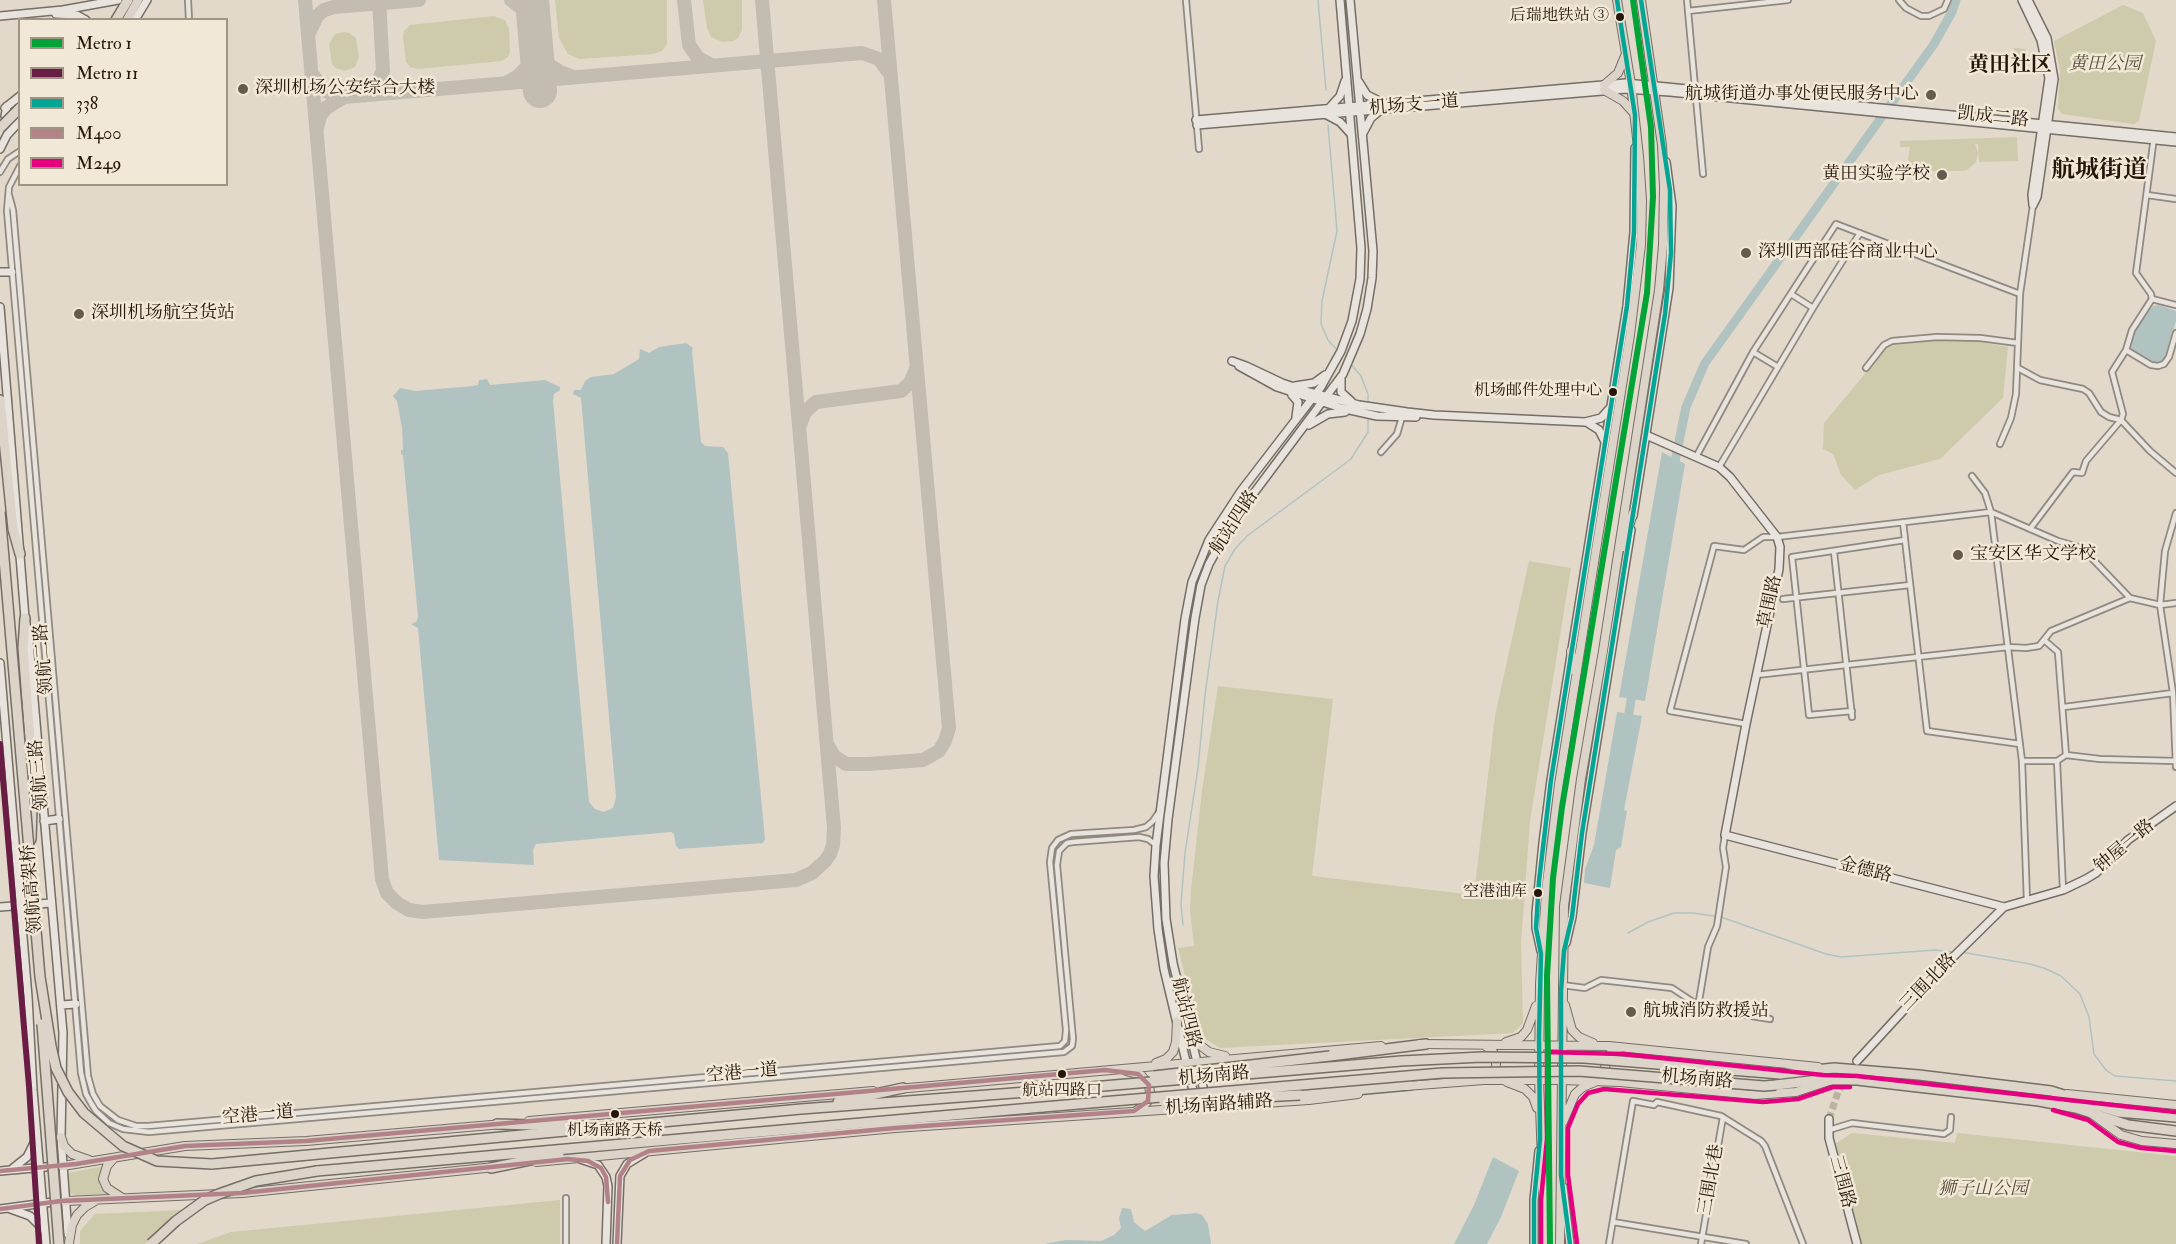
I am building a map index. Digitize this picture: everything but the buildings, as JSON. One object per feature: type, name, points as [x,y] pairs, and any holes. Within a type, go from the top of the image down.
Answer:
[{"type":"highway","points":[[117,18],[128,0]]},
{"type":"highway","points":[[0,128],[18,110]]},
{"type":"highway","points":[[0,400],[13,529],[20,554]]},
{"type":"highway","name":"领航高架桥","points":[[0,512],[40,977],[56,1068],[68,1092],[84,1113],[109,1137],[132,1152],[148,1158],[175,1163],[212,1164]]},
{"type":"highway","points":[[25,618],[22,648],[33,794],[31,856]]},
{"type":"highway","points":[[40,977],[45,1081],[66,1244]]},
{"type":"highway","points":[[1067,1089],[1189,1071],[1426,1044]]},
{"type":"highway","name":"机场南路","points":[[212,1164],[801,1109],[1401,1061],[1482,1057],[1595,1058],[1780,1074],[1824,1068],[1847,1068],[2062,1093],[2118,1112],[2176,1117]]},
{"type":"highway","name":"机场南路","points":[[151,1244],[176,1221],[205,1200],[256,1181],[317,1172],[442,1159],[1403,1075],[1495,1071],[1579,1071],[1764,1086],[1832,1079],[1857,1080],[2061,1104],[2127,1125],[2176,1131]]},
{"type":"highway","points":[[1068,1104],[1215,1100],[1410,1085]]},
{"type":"highway","points":[[801,1109],[903,1088]]},
{"type":"highway","points":[[497,1124],[608,1127]]},
{"type":"highway","points":[[491,1168],[611,1145]]},
{"type":"main road","points":[[128,18],[138,0]]},
{"type":"main road","points":[[1545,1244],[1540,1139],[1539,1044],[1541,954],[1551,842],[1636,294],[1641,244],[1642,200],[1634,114],[1617,0]]},
{"type":"main road","points":[[1560,1244],[1564,906],[1570,855],[1659,290],[1664,187],[1662,145],[1641,0]]},
{"type":"main road","points":[[1625,52],[1624,62],[1618,73],[1604,88],[1620,99],[1634,114]]},
{"type":"main road","points":[[1615,572],[1633,513]]},
{"type":"main road","points":[[1571,651],[1575,682]]},
{"type":"main road","points":[[1562,988],[1569,1024],[1575,1034],[1588,1042],[1609,1046]]},
{"type":"main road","points":[[1498,1044],[1521,1037],[1527,1030],[1540,993]]},
{"type":"main road","points":[[1186,1020],[1198,1043],[1205,1050],[1215,1054],[1242,1057]]},
{"type":"main road","points":[[1137,1068],[1158,1063],[1170,1056],[1176,1047],[1177,1021]]},
{"type":"main road","points":[[1480,1044],[1492,1050],[1497,1063],[1494,1071],[1484,1080]]},
{"type":"main road","points":[[63,1166],[185,1146],[306,1141],[1369,1046],[1539,1044],[1609,1046],[1824,1068]]},
{"type":"main road","points":[[1620,1082],[1609,1076],[1605,1064],[1611,1052],[1624,1047]]},
{"type":"main road","points":[[1105,1070],[1138,1074],[1147,1082],[1150,1092],[1148,1101],[1134,1111]]},
{"type":"main road","points":[[1494,1079],[1513,1083],[1525,1089],[1533,1097],[1540,1117]]},
{"type":"main road","name":"机场南路辅路","points":[[66,1201],[242,1193],[895,1128],[1337,1097],[1410,1085],[1494,1079],[1604,1081],[1754,1095],[1796,1092],[1832,1079]]},
{"type":"main road","points":[[1561,1126],[1579,1090],[1588,1084],[1604,1081]]},
{"type":"main road","points":[[2062,1093],[2176,1105]]},
{"type":"main road","points":[[2091,1113],[2121,1135],[2142,1141],[2176,1144]]},
{"type":"main road","points":[[61,1137],[64,1146],[75,1156],[93,1161]]},
{"type":"main road","points":[[115,1157],[107,1166],[103,1179],[107,1188],[124,1198]]},
{"type":"main road","points":[[66,1244],[77,1215],[89,1203],[101,1199]]},
{"type":"street","points":[[0,16],[93,6],[118,0]]},
{"type":"street","points":[[136,18],[147,0]]},
{"type":"street","points":[[188,0],[189,18]]},
{"type":"street","points":[[1186,0],[1199,149]]},
{"type":"street","name":"航站四路","points":[[1197,1107],[1164,969],[1158,929],[1155,894],[1156,845],[1160,809],[1187,604],[1197,569],[1218,525],[1314,397],[1333,366],[1347,337],[1356,304],[1361,267],[1340,0]]},
{"type":"street","name":"航站四路","points":[[1207,1106],[1168,935],[1164,900],[1164,863],[1168,819],[1198,602],[1207,570],[1222,537],[1246,502],[1343,374],[1356,344],[1367,309],[1373,269],[1350,0]]},
{"type":"street","points":[[1687,0],[1703,174]]},
{"type":"street","points":[[1688,11],[1788,0]]},
{"type":"street","points":[[1899,0],[1906,8],[1922,16],[1929,16],[1944,9],[1948,0]]},
{"type":"street","points":[[2022,0],[2039,34],[2047,58],[2049,84],[2046,127]]},
{"type":"street","points":[[2000,444],[2011,418],[2016,394],[2020,294],[2033,205],[2032,195],[2054,86],[2052,57],[2044,32],[2028,0]]},
{"type":"street","points":[[42,12],[77,15],[82,18]]},
{"type":"street","points":[[1347,76],[1340,96],[1326,111],[1341,122],[1352,135]]},
{"type":"street","points":[[1357,77],[1367,95],[1384,106],[1370,119],[1362,135]]},
{"type":"street","name":"机场支一道","points":[[1197,122],[1631,86]]},
{"type":"street","name":"凯成二路","points":[[1631,86],[2046,127],[2176,137]]},
{"type":"street","points":[[0,113],[18,98]]},
{"type":"street","points":[[7,106],[4,113],[6,118],[10,122],[18,121]]},
{"type":"street","points":[[1541,954],[1536,928],[1551,780],[1627,306],[1636,196],[1634,114]]},
{"type":"street","points":[[0,148],[7,135],[18,123]]},
{"type":"street","points":[[2030,529],[2073,472],[2082,473],[2086,461],[2121,420],[2123,414],[2112,372],[2126,350],[2132,330],[2152,299],[2136,273],[2154,137]]},
{"type":"street","name":"凯成二路","points":[[2154,137],[2176,142]]},
{"type":"street","points":[[1564,951],[1572,917],[1582,834],[1669,288],[1671,198],[1662,145]]},
{"type":"street","points":[[0,172],[8,159],[18,152]]},
{"type":"street","name":"领航二路","points":[[18,169],[11,180],[7,211],[59,819],[84,1084],[91,1103],[104,1119]]},
{"type":"street","name":"领航二路","points":[[8,192],[13,210],[87,1067],[93,1094],[105,1112]]},
{"type":"street","points":[[2147,195],[2176,199]]},
{"type":"street","points":[[1696,458],[1753,352],[1836,224],[2020,294]]},
{"type":"street","points":[[1719,467],[1860,233]]},
{"type":"street","points":[[0,272],[12,272]]},
{"type":"street","points":[[1791,294],[1813,308]]},
{"type":"street","points":[[2152,299],[2176,305]]},
{"type":"street","name":"领航三路","points":[[0,307],[25,618],[61,1005],[63,1059],[61,1137],[66,1201],[66,1244]]},
{"type":"street","points":[[2126,350],[2151,365],[2164,364],[2169,357],[2176,333]]},
{"type":"street","points":[[1866,368],[1884,345],[1892,341],[1937,337],[1980,338],[2019,343]]},
{"type":"street","points":[[1753,352],[1778,367]]},
{"type":"street","points":[[1290,428],[1299,406],[1289,389],[1232,361],[1255,376],[1289,389],[1325,400],[1359,405],[1402,417],[1434,415]]},
{"type":"street","points":[[1289,389],[1314,384],[1333,366]]},
{"type":"street","points":[[2018,368],[2040,380],[2083,389],[2089,393],[2102,412],[2109,417],[2121,420],[2150,452],[2176,473]]},
{"type":"street","points":[[1343,374],[1340,384],[1342,395],[1359,405]]},
{"type":"street","points":[[1325,400],[1354,412]]},
{"type":"street","points":[[1302,429],[1332,413],[1354,412],[1585,422],[1601,418],[1611,405]]},
{"type":"street","points":[[1381,452],[1397,434],[1402,417]]},
{"type":"street","points":[[1585,422],[1599,430],[1605,442]]},
{"type":"street","points":[[1646,435],[1719,467],[1730,477],[1777,537]]},
{"type":"street","points":[[1972,476],[1984,492],[1991,512],[2022,761],[2027,901]]},
{"type":"street","points":[[1746,724],[1670,711],[1714,546],[1744,550],[1763,537],[1991,512],[2058,541],[2082,548],[2130,598]]},
{"type":"street","points":[[2176,513],[2165,551],[2160,604],[2173,693],[2176,767]]},
{"type":"street","points":[[1903,522],[1927,731],[2020,744]]},
{"type":"street","name":"草围路","points":[[1725,835],[1779,569],[1780,547],[1777,537]]},
{"type":"street","points":[[1834,552],[1852,714],[1809,715],[1792,557],[1905,540]]},
{"type":"street","points":[[1783,599],[1910,585]]},
{"type":"street","points":[[1756,675],[2008,647],[2039,646],[2051,631],[2130,598],[2160,604],[2176,603]]},
{"type":"street","points":[[2044,640],[2058,652],[2066,755]]},
{"type":"street","name":"领航三路","points":[[0,663],[46,1244]]},
{"type":"street","points":[[2064,707],[2173,693]]},
{"type":"street","points":[[2022,761],[2057,761],[2066,755],[2100,759],[2175,761]]},
{"type":"street","points":[[2057,761],[2063,890]]},
{"type":"street","name":"钟屋一路","points":[[2004,907],[2063,890],[2096,873],[2128,840],[2176,806]]},
{"type":"street","name":"空港一道","points":[[105,1112],[124,1123],[148,1126],[1060,1046],[1065,1041],[1066,1030],[1050,862],[1052,848],[1058,840],[1071,834],[1134,830],[1146,827],[1153,822],[1160,809]]},
{"type":"street","points":[[44,821],[59,819]]},
{"type":"street","points":[[1698,1007],[1708,947],[1717,926],[1726,867],[1723,848],[1725,835]]},
{"type":"street","name":"金德路","points":[[1725,835],[2004,907]]},
{"type":"street","name":"空港一道","points":[[104,1119],[123,1130],[149,1132],[1064,1052],[1072,1046],[1073,1039],[1057,865],[1059,851],[1066,843],[1131,838],[1144,838],[1156,845]]},
{"type":"street","points":[[0,908],[51,903]]},
{"type":"street","name":"三围北路","points":[[1857,1061],[1948,962],[2004,907]]},
{"type":"street","points":[[1562,988],[1585,988],[1601,980],[1672,988],[1698,1007],[1770,1019]]},
{"type":"street","points":[[61,1005],[76,1004]]},
{"type":"street","points":[[1609,1244],[1633,1101],[1654,1105],[1657,1102],[1723,1117],[1761,1141],[1765,1146],[1803,1244]]},
{"type":"street","name":"三围北巷","points":[[1701,1244],[1723,1117]]},
{"type":"street","points":[[1828,1130],[1852,1123],[1944,1134],[1950,1130],[1951,1117]]},
{"type":"street","name":"三围路","points":[[1830,1119],[1829,1138],[1857,1244]]},
{"type":"street","points":[[8,1170],[18,1166],[27,1157],[37,1137]]},
{"type":"street","points":[[1534,1244],[1534,1200],[1540,1139]]},
{"type":"street","points":[[617,1244],[619,1185],[622,1171],[630,1160],[659,1150]]},
{"type":"street","points":[[568,1159],[588,1161],[598,1165],[604,1172],[608,1186]]},
{"type":"street","points":[[0,1171],[63,1166]]},
{"type":"street","points":[[1561,1175],[1570,1244]]},
{"type":"street","points":[[606,1244],[609,1180],[613,1177],[617,1179],[619,1185]]},
{"type":"street","points":[[566,1198],[566,1244]]},
{"type":"street","points":[[3,1208],[66,1201]]},
{"type":"street","points":[[3,1208],[30,1216],[45,1232]]},
{"type":"street","points":[[1613,1222],[1746,1244]]},
{"type":"green space","points":[[555,0],[667,0],[667,44],[662,51],[654,54],[579,59],[568,54],[559,38]]},
{"type":"green space","points":[[703,0],[742,0],[742,30],[738,38],[722,42],[711,37],[707,28]]},
{"type":"green space","name":"黄田公园","points":[[2123,5],[2143,13],[2156,41],[2139,121],[2134,124],[2062,114],[2058,108],[2060,71],[2054,41]]},
{"type":"green space","points":[[494,16],[505,20],[509,29],[510,51],[508,57],[502,61],[418,69],[410,67],[406,62],[403,37],[404,31],[410,25]]},
{"type":"green space","points":[[344,32],[356,38],[359,57],[355,67],[344,71],[332,64],[329,44],[335,34]]},
{"type":"green space","points":[[2014,48],[2026,49],[2024,73],[2012,72]]},
{"type":"green space","points":[[2017,137],[2018,161],[1979,162],[1978,144],[1975,144],[1978,153],[1976,162],[1967,170],[1962,171],[1919,171],[1914,169],[1908,159],[1910,147],[1900,147],[1900,141]]},
{"type":"green space","points":[[1931,340],[1974,341],[2008,347],[2003,398],[1940,459],[1879,475],[1855,490],[1841,475],[1833,454],[1823,449],[1824,423],[1888,346]]},
{"type":"green space","points":[[1529,561],[1571,568],[1530,821],[1521,943],[1523,1023],[1513,1033],[1220,1048],[1201,1036],[1178,948],[1194,946],[1190,910],[1191,890],[1202,791],[1218,686],[1333,699],[1312,876],[1474,895],[1495,716]]},
{"type":"green space","name":"狮子山公园","points":[[1852,1133],[1955,1143],[1957,1133],[2176,1156],[2176,1244],[1862,1244],[1835,1144]]},
{"type":"green space","points":[[103,1166],[100,1180],[108,1194],[76,1195],[69,1193],[68,1173]]},
{"type":"green space","points":[[560,1200],[560,1244],[197,1244],[231,1232]]},
{"type":"green space","points":[[182,1210],[145,1244],[80,1244],[80,1231],[95,1214]]},
{"type":"shaded area","points":[[2159,305],[2176,311],[2176,321],[2164,360],[2158,364],[2132,350],[2131,346],[2135,330],[2153,306]]},
{"type":"shaded area","points":[[686,343],[693,348],[701,442],[705,446],[723,447],[728,453],[765,839],[763,843],[679,849],[676,846],[674,834],[671,832],[536,844],[533,850],[534,865],[439,860],[418,628],[411,624],[416,622],[418,617],[403,455],[401,454],[403,450],[402,428],[397,401],[393,396],[400,388],[415,391],[473,386],[478,385],[479,380],[487,379],[490,385],[545,380],[560,387],[560,390],[554,394],[553,400],[589,802],[595,809],[604,812],[613,808],[616,797],[581,398],[573,394],[574,390],[581,390],[585,381],[591,377],[614,374],[639,359],[640,349],[649,353],[659,347]]},
{"type":"shaded area","points":[[1662,452],[1685,464],[1645,701],[1619,697]]},
{"type":"shaded area","points":[[1617,712],[1642,716],[1624,810],[1627,811],[1621,847],[1616,850],[1610,888],[1584,883],[1585,869],[1594,845]]},
{"type":"shaded area","points":[[1493,1157],[1519,1171],[1501,1217],[1487,1244],[1454,1244],[1474,1205]]},
{"type":"shaded area","points":[[1122,1208],[1131,1209],[1134,1222],[1145,1231],[1172,1215],[1197,1213],[1202,1215],[1208,1224],[1211,1244],[1044,1244],[1066,1240],[1101,1241],[1114,1235],[1121,1228],[1119,1218]]},
{"type":"waterway","points":[[1318,0],[1326,90]]},
{"type":"waterway","points":[[1673,471],[1686,407],[1705,363],[1934,44],[1956,0]]},
{"type":"waterway","points":[[1328,125],[1337,231],[1322,301],[1321,324],[1328,340],[1338,351]]},
{"type":"waterway","points":[[1350,363],[1361,376],[1368,394],[1368,404]]},
{"type":"waterway","points":[[1183,925],[1181,904],[1185,853],[1198,768],[1218,601],[1225,566],[1235,549],[1247,536],[1351,459],[1368,432],[1368,417]]},
{"type":"waterway","points":[[1627,725],[1633,688]]},
{"type":"waterway","points":[[1628,933],[1648,922],[1674,913],[1693,913],[1721,917],[1826,954],[1841,957],[1935,950],[1953,952]]},
{"type":"waterway","points":[[1961,952],[2030,964],[2061,976],[2080,994],[2089,1017],[2094,1054],[2106,1070],[2115,1076],[2176,1081]]},
{"type":"taxiway","points":[[305,0],[382,879],[387,893],[397,903],[409,910],[423,912],[796,880],[812,873],[830,854],[834,828],[762,0]]},
{"type":"taxiway","points":[[361,95],[376,85],[383,71],[379,0]]},
{"type":"taxiway","points":[[309,33],[317,16],[324,10],[334,7],[419,0]]},
{"type":"taxiway","points":[[511,0],[524,10],[534,26]]},
{"type":"taxiway","points":[[684,0],[689,45],[698,58],[713,66]]},
{"type":"taxiway","points":[[827,744],[834,756],[846,764],[923,760],[939,751],[949,728],[884,0]]},
{"type":"taxiway","points":[[535,37],[541,55],[549,65],[573,77]]},
{"type":"taxiway","points":[[506,83],[527,67],[535,39]]},
{"type":"taxiway","points":[[312,74],[323,89],[333,95],[344,97],[862,53],[879,59],[890,74]]},
{"type":"taxiway","points":[[317,128],[320,116],[326,108],[344,97]]},
{"type":"taxiway","points":[[800,425],[805,412],[816,402],[901,391],[910,383],[916,369]]},
{"type":"runway","points":[[532,0],[540,91]]},
{"type":"tunnel","points":[[1829,1119],[1838,1092],[1857,1061]]},
{"type":"metro line","name":"1","points":[[1550,1244],[1547,976],[1553,878],[1562,807],[1647,293],[1653,197],[1651,127],[1633,0]]},
{"type":"metro line","name":"11","points":[[0,744],[29,1086],[39,1244]]},
{"type":"transit line","name":"338","points":[[1534,1244],[1534,1200],[1540,1139],[1541,954],[1536,928],[1539,881],[1551,780],[1627,306],[1634,232],[1635,115],[1617,0]]},
{"type":"transit line","name":"338","points":[[1570,1244],[1561,1175],[1561,991],[1564,951],[1572,917],[1582,833],[1665,314],[1671,253],[1670,190],[1641,0]]},
{"type":"transit line","name":"M249","points":[[1541,1244],[1541,1200],[1547,1139],[1547,1052],[1623,1054],[1823,1075],[1857,1076],[2175,1112]]},
{"type":"transit line","name":"M400","points":[[0,1171],[76,1164],[185,1146],[306,1141],[1105,1070],[1138,1074],[1149,1085],[1148,1101],[1134,1111],[895,1128],[649,1151],[630,1160],[620,1176],[617,1244]]},
{"type":"transit line","name":"M249","points":[[1577,1243],[1568,1175],[1568,1128],[1578,1104],[1588,1093],[1604,1089],[1763,1102],[1798,1099],[1833,1087],[1850,1087]]},
{"type":"transit line","name":"M249","points":[[2053,1110],[2088,1120],[2118,1142],[2141,1148],[2175,1151]]},
{"type":"transit line","name":"M400","points":[[0,1209],[61,1201],[242,1193],[568,1159],[588,1161],[601,1168],[606,1177],[608,1202]]},
{"type":"place","name":"后瑞地铁站 ③","points":[[1620,17]]},
{"type":"place","name":"深圳机场公安综合大楼","points":[[243,89]]},
{"type":"place","name":"航城街道办事处便民服务中心","points":[[1931,95]]},
{"type":"place","name":"黄田实验学校","points":[[1942,175]]},
{"type":"place","name":"深圳西部硅谷商业中心","points":[[1746,253]]},
{"type":"place","name":"深圳机场航空货站","points":[[79,314]]},
{"type":"place","name":"机场邮件处理中心","points":[[1613,392]]},
{"type":"place","name":"宝安区华文学校","points":[[1958,555]]},
{"type":"place","name":"空港油库","points":[[1538,893]]},
{"type":"place","name":"航城消防救援站","points":[[1631,1012]]},
{"type":"place","name":"航站四路口","points":[[1062,1074]]},
{"type":"place","name":"机场南路天桥","points":[[615,1114]]},
{"type":"district","name":"黄田社区","points":[[2010,66]]},
{"type":"district","name":"航城街道","points":[[2099,172]]}]
